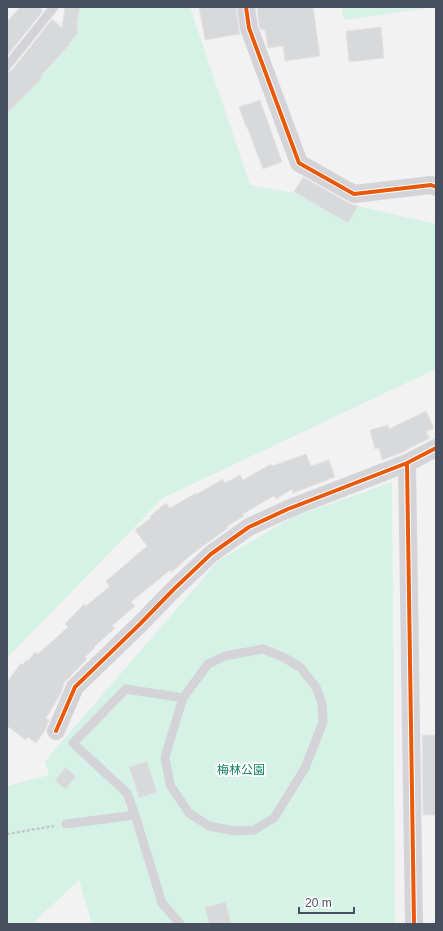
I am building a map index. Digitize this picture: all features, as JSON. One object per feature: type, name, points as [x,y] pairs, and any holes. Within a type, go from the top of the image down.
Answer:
[{"type":"street","points":[[246,7],[249,28],[299,164],[354,194],[431,185],[436,187]]},
{"type":"street","points":[[64,737],[75,687],[211,554],[248,527],[288,509],[408,463],[436,448]]},
{"type":"street","points":[[408,463],[414,924]]},
{"type":"lane","points":[[7,66],[53,7]]},
{"type":"lane","points":[[263,649],[283,657],[300,667],[316,687],[322,703],[323,722],[305,768],[274,818],[254,830],[235,831],[209,826],[189,813],[170,785],[165,757],[182,698],[208,664],[225,656],[263,649]]},
{"type":"lane","points":[[180,924],[162,903],[135,815],[126,793],[64,737],[126,689],[182,698]]},
{"type":"lane","points":[[66,824],[135,815]]},
{"type":"path","points":[[7,834],[66,824]]},
{"type":"green space","points":[[71,7],[190,7],[250,185],[327,199],[436,224],[436,369],[163,498],[7,658],[7,115]]},
{"type":"green space","points":[[342,7],[436,7],[344,20]]},
{"type":"green space","name":"梅林公園","points":[[392,482],[395,924],[92,924],[79,880],[32,924],[7,924],[7,786],[49,775],[45,761],[219,560],[291,518]]},
{"type":"building","points":[[20,7],[39,7],[43,11],[7,56],[7,22]]},
{"type":"building","points":[[65,7],[80,7],[77,24],[78,33],[41,76],[42,78],[7,113],[7,72],[12,70],[52,19],[62,28]]},
{"type":"building","points":[[199,7],[236,7],[240,34],[205,40]]},
{"type":"building","points":[[257,7],[313,7],[320,56],[285,61],[283,46],[268,48],[265,30],[261,30],[259,25]]},
{"type":"building","points":[[381,27],[384,58],[349,62],[346,31]]},
{"type":"building","points":[[260,100],[282,162],[263,169],[239,107]]},
{"type":"building","points":[[303,177],[349,203],[358,206],[348,223],[294,192]]},
{"type":"building","points":[[426,411],[434,428],[426,432],[430,438],[406,451],[382,460],[379,448],[375,449],[370,430],[388,425],[389,429]]},
{"type":"building","points":[[306,454],[311,466],[329,460],[335,477],[293,493],[292,489],[276,499],[274,496],[243,514],[244,516],[226,527],[228,528],[192,554],[172,572],[170,570],[131,602],[135,606],[112,626],[115,628],[94,647],[95,648],[85,657],[87,659],[63,684],[64,685],[60,695],[46,718],[49,720],[46,729],[36,743],[28,737],[26,740],[7,726],[7,682],[21,663],[23,665],[35,652],[38,654],[68,627],[65,624],[84,604],[86,606],[109,587],[106,581],[147,546],[135,530],[151,518],[150,516],[166,503],[170,508],[223,479],[225,483],[240,475],[243,480],[271,464],[272,466]]},
{"type":"building","points":[[422,735],[436,735],[436,815],[423,815]]},
{"type":"building","points":[[147,761],[157,792],[139,798],[129,767]]},
{"type":"building","points":[[65,767],[76,776],[66,789],[55,781]]},
{"type":"building","points":[[226,902],[231,924],[209,924],[205,907]]},
{"type":"cycle path","points":[[246,7],[249,28],[299,163],[354,194],[431,185],[436,187]]},
{"type":"cycle path","points":[[56,731],[75,687],[211,554],[249,527],[288,509],[407,463],[436,448]]},
{"type":"cycle path","points":[[407,463],[414,924]]}]
